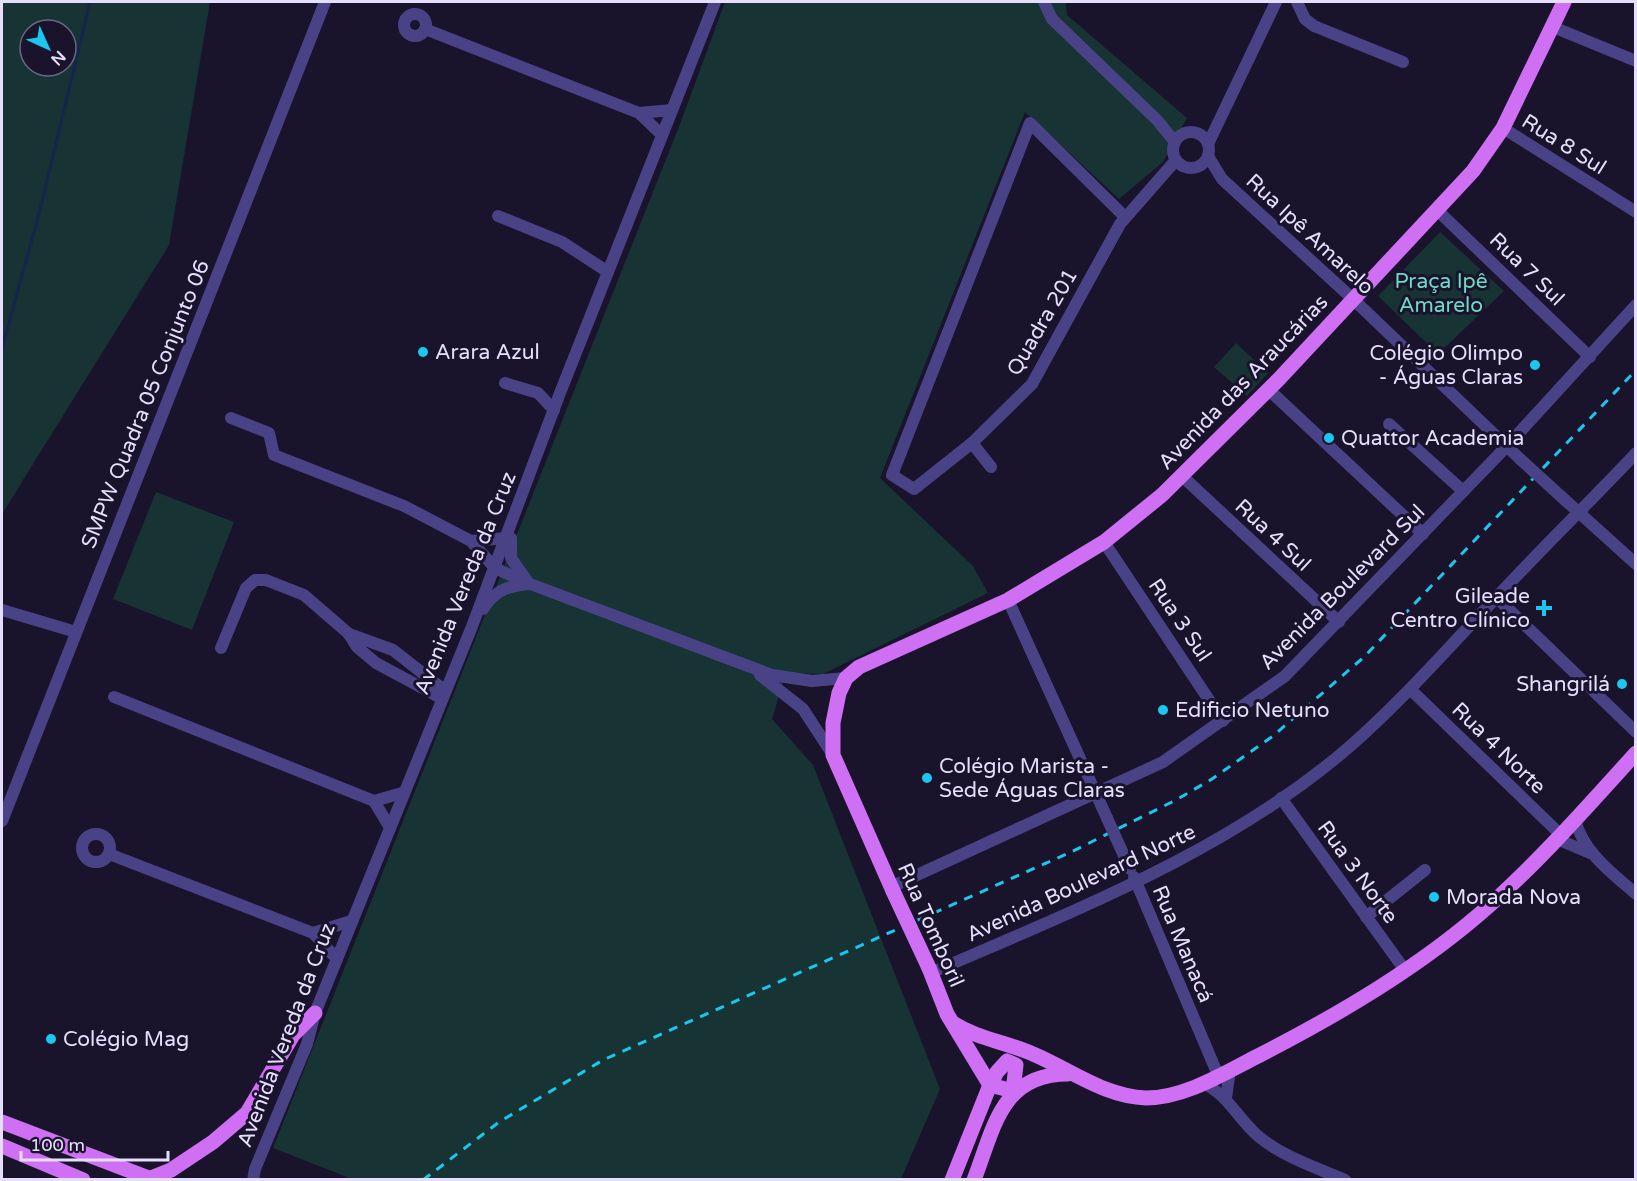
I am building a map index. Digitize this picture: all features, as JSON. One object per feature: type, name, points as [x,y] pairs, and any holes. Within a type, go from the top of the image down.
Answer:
[{"type":"main road","name":"Avenida das Araucárias","points":[[846,678],[859,667],[1008,600],[1104,542],[1182,476],[1269,390],[1473,171],[1503,128],[1563,2]]},
{"type":"main road","name":"Rua Tomboril","points":[[846,678],[836,706],[833,755],[953,1023],[990,1085]]},
{"type":"main road","points":[[953,1023],[984,1039],[1035,1054],[1071,1074],[1117,1092],[1147,1098],[1181,1092],[1224,1073],[1323,1021],[1450,938],[1491,904],[1559,837],[1635,753]]},
{"type":"main road","points":[[2,1122],[153,1179],[213,1142],[247,1113],[293,1035],[315,1013]]},
{"type":"main road","points":[[952,1179],[990,1085],[1004,1062],[1010,1060],[1016,1065],[1013,1091],[998,1117],[974,1179]]},
{"type":"main road","points":[[990,1085],[1013,1091],[1051,1074],[1071,1074]]},
{"type":"main road","points":[[2,1146],[83,1179]]},
{"type":"street","name":"SMPW Quadra 05 Conjunto 06","points":[[2,822],[325,2]]},
{"type":"street","name":"Avenida Vereda da Cruz","points":[[253,1179],[255,1169],[307,1044],[315,1013],[351,921],[442,694],[471,629],[554,410],[715,2]]},
{"type":"street","points":[[1044,2],[1052,19],[1157,120],[1179,138],[1206,145],[1269,7],[1276,2]]},
{"type":"street","points":[[1297,2],[1305,19],[1314,26],[1403,62]]},
{"type":"street","points":[[403,19],[405,28],[413,35],[420,34],[425,29],[639,112],[662,135]]},
{"type":"street","points":[[1553,27],[1635,61]]},
{"type":"street","points":[[639,112],[672,110]]},
{"type":"street","name":"Quadra 201","points":[[1125,217],[1030,123],[892,475],[914,489],[972,443],[1032,384],[1041,372],[1111,238],[1125,217],[1176,160]]},
{"type":"street","name":"Rua 8 Sul","points":[[1503,128],[1635,212]]},
{"type":"street","points":[[1176,160],[1173,152],[1179,138]]},
{"type":"street","name":"Quadra 201","points":[[1153,186],[1192,168],[1206,145]]},
{"type":"street","name":"Rua Ipê Amarelo","points":[[1206,145],[1222,179],[1353,300],[1506,447],[1635,564]]},
{"type":"street","name":"Rua Ipê Amarelo","points":[[1176,160],[1222,179]]},
{"type":"street","name":"Rua 7 Sul","points":[[1437,210],[1590,357]]},
{"type":"street","points":[[498,216],[562,242],[608,272]]},
{"type":"street","name":"Avenida Boulevard Sul","points":[[892,889],[1163,762],[1285,676],[1506,447],[1590,357],[1635,304]]},
{"type":"street","points":[[505,383],[538,393],[554,410]]},
{"type":"street","points":[[538,393],[563,387]]},
{"type":"street","points":[[1269,390],[1423,534]]},
{"type":"street","points":[[231,418],[269,433],[274,455],[404,506],[471,541],[495,568]]},
{"type":"street","points":[[1389,424],[1464,491]]},
{"type":"street","points":[[972,443],[991,467]]},
{"type":"street","name":"Avenida Boulevard Norte","points":[[930,970],[1136,882],[1212,843],[1281,798],[1347,749],[1410,689],[1635,453]]},
{"type":"street","name":"Rua 4 Sul","points":[[1182,476],[1339,622]]},
{"type":"street","points":[[523,493],[509,552],[515,565],[530,584]]},
{"type":"street","points":[[471,541],[507,538]]},
{"type":"street","name":"Rua 3 Sul","points":[[1104,542],[1224,720]]},
{"type":"street","name":"Rua Tomboril","points":[[495,568],[530,584],[752,669],[800,680],[846,678]]},
{"type":"street","points":[[221,648],[246,588],[259,579],[304,595],[349,634],[357,646],[376,663],[442,694]]},
{"type":"street","points":[[471,629],[495,594],[513,586],[530,584]]},
{"type":"street","points":[[1496,597],[1635,732]]},
{"type":"street","name":"Rua Manacá","points":[[1008,600],[1224,1073]]},
{"type":"street","points":[[2,610],[76,632]]},
{"type":"street","points":[[349,634],[393,650],[442,694]]},
{"type":"street","name":"Rua Tomboril","points":[[752,669],[803,709],[833,755]]},
{"type":"street","name":"Rua 4 Norte","points":[[1410,689],[1559,837],[1591,853]]},
{"type":"street","points":[[114,697],[374,801],[389,826]]},
{"type":"street","points":[[374,801],[402,793]]},
{"type":"street","name":"Rua 3 Norte","points":[[1281,798],[1404,969]]},
{"type":"street","name":"Rua 4 Norte","points":[[1575,820],[1581,840],[1591,853],[1635,894]]},
{"type":"street","points":[[101,835],[109,845],[109,854],[99,862],[90,862],[84,856],[80,842],[88,837],[101,835]]},
{"type":"street","points":[[109,854],[313,933],[337,959]]},
{"type":"street","points":[[1366,917],[1425,870]]},
{"type":"street","points":[[313,933],[351,921]]},
{"type":"street","points":[[1224,1073],[1226,1098]]},
{"type":"street","points":[[1202,1083],[1226,1098],[1240,1118],[1272,1146],[1290,1157],[1345,1179]]},
{"type":"green space","points":[[2,2],[210,2],[169,245],[2,514]]},
{"type":"green space","points":[[725,2],[1066,2],[1067,15],[1187,118],[1163,162],[1119,199],[1025,112],[880,478],[973,566],[988,593],[823,674],[786,673],[772,719],[813,765],[940,1089],[901,1179],[352,1179],[273,1148],[680,124]]},
{"type":"green space","name":"Praça Ipê Amarelo","points":[[1440,232],[1504,291],[1438,354],[1378,296]]},
{"type":"green space","points":[[1236,343],[1268,373],[1247,396],[1214,367]]},
{"type":"green space","points":[[156,492],[234,522],[192,630],[113,599]]},
{"type":"waterway","points":[[2,348],[39,214],[90,2]]},
{"type":"railway","points":[[423,1180],[499,1122],[603,1060],[1071,852],[1176,800],[1212,779],[1273,736],[1364,657],[1636,370]]},
{"type":"place","name":"Arara Azul","points":[[423,352]]},
{"type":"place","name":"Colégio Olimpo - Águas Claras","points":[[1535,365]]},
{"type":"place","name":"Quattor Academia","points":[[1329,438]]},
{"type":"place","name":"Gileade Centro Clínico","points":[[1544,608]]},
{"type":"place","name":"Shangrilá","points":[[1622,684]]},
{"type":"place","name":"Edificio Netuno","points":[[1163,710]]},
{"type":"place","name":"Colégio Marista - Sede Águas Claras","points":[[927,778]]},
{"type":"place","name":"Morada Nova","points":[[1434,897]]},
{"type":"place","name":"Colégio Mag","points":[[51,1039]]}]
